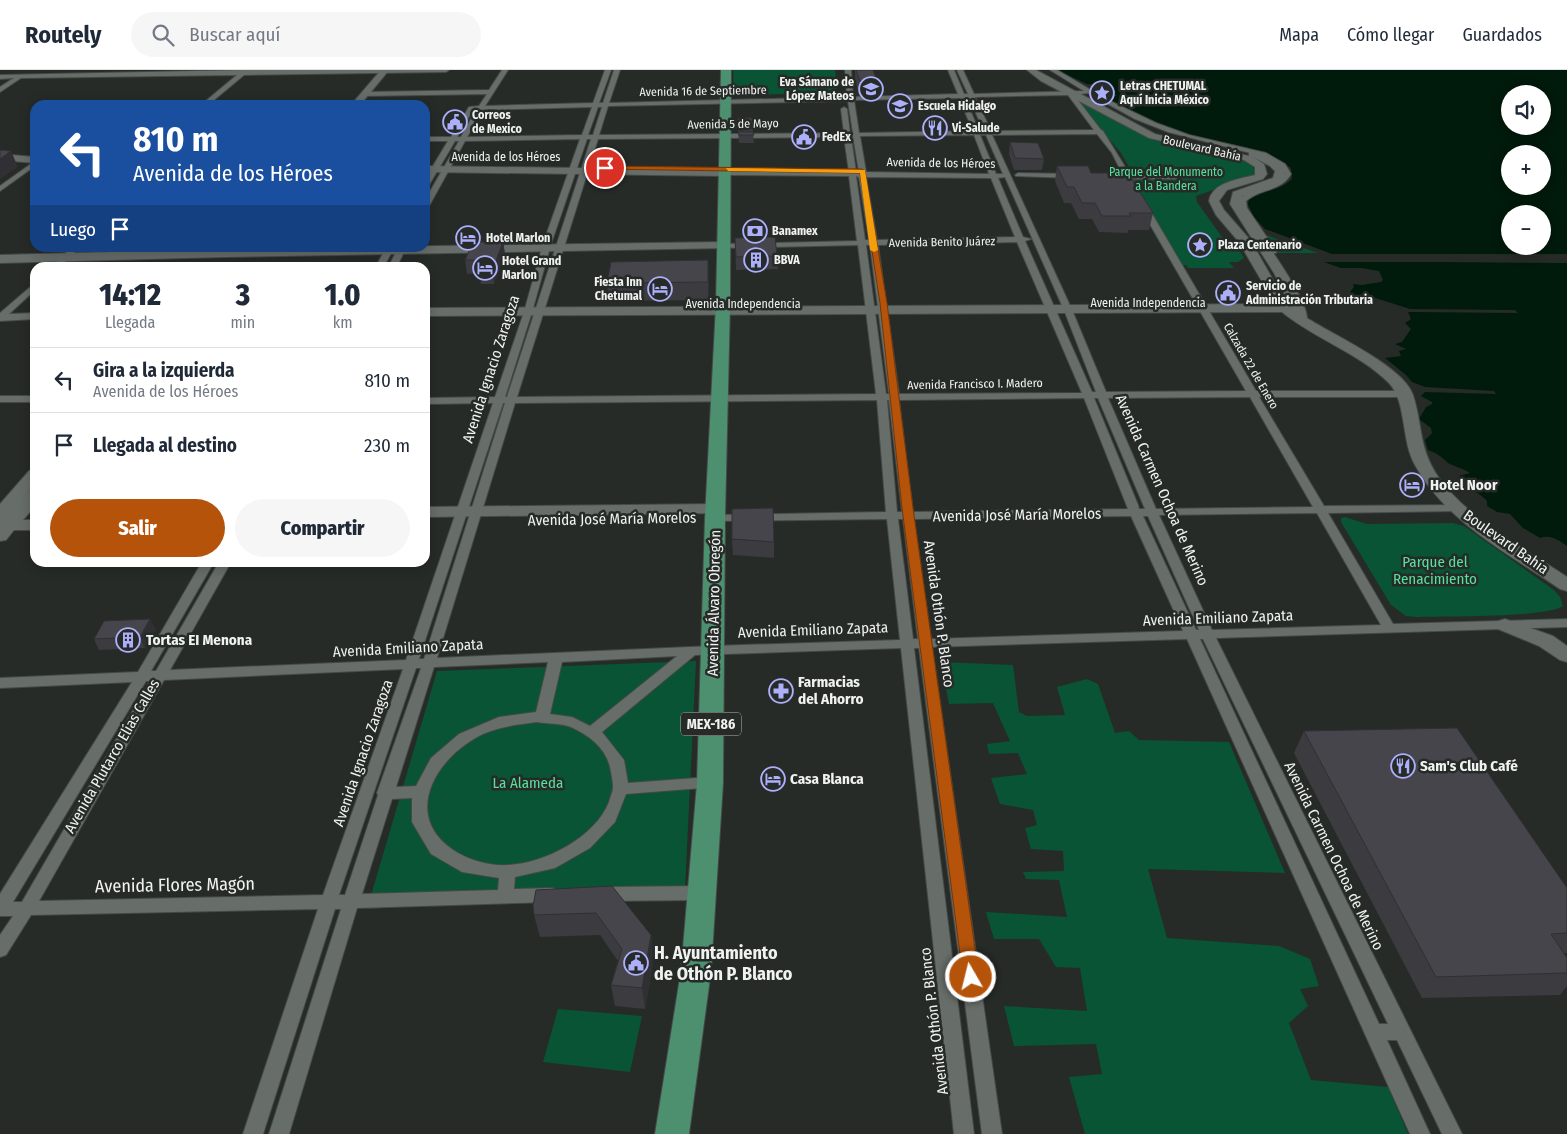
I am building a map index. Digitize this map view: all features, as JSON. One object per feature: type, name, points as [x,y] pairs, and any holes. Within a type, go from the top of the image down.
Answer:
[{"type":"main road","points":[[368,97],[390,70]]},
{"type":"main road","name":"Avenida Álvaro Obregón","points":[[672,1134],[696,971],[710,783],[702,650],[716,514],[724,244],[726,70]]},
{"type":"main road","name":"Boulevard Bahía","points":[[1031,70],[1151,129],[1182,139],[1244,151],[1260,156],[1277,166],[1281,174],[1277,180],[1242,191],[1237,194],[1235,204],[1271,255],[1291,309]]},
{"type":"main road","name":"Boulevard Bahía","points":[[1047,70],[1074,91],[1140,131],[1167,141],[1246,158],[1260,166],[1262,174],[1258,177],[1223,188],[1214,198],[1224,219],[1235,228],[1291,309],[1388,375],[1403,391],[1414,446],[1423,466],[1454,505],[1473,521],[1567,585]]},
{"type":"main road","points":[[1140,131],[1151,129]]},
{"type":"main road","points":[[0,157],[30,162]]},
{"type":"main road","points":[[0,162],[30,163]]},
{"type":"main road","name":"Avenida de los Héroes","points":[[435,168],[725,171]]},
{"type":"main road","name":"Avenida Benito Juárez","points":[[430,249],[724,244]]},
{"type":"main road","name":"Avenida Benito Juárez","points":[[430,246],[546,247]]},
{"type":"main road","name":"Avenida Benito Juárez","points":[[0,253],[70,252]]},
{"type":"main road","name":"Avenida Benito Juárez","points":[[0,259],[70,252]]},
{"type":"main road","points":[[219,262],[231,252]]},
{"type":"main road","points":[[1254,257],[1271,255]]},
{"type":"main road","name":"Avenida Independencia","points":[[430,305],[534,308],[1201,306],[1291,309]]},
{"type":"main road","name":"Avenida Independencia","points":[[430,312],[534,308]]},
{"type":"main road","points":[[4,522],[30,482]]},
{"type":"main road","points":[[4,522],[30,499]]},
{"type":"main road","name":"Avenida José María Morelos","points":[[430,512],[468,516],[716,514]]},
{"type":"main road","name":"Avenida José María Morelos","points":[[430,520],[468,516]]},
{"type":"main road","points":[[4,522],[30,517]]},
{"type":"main road","points":[[4,522],[30,525]]},
{"type":"main road","points":[[1505,625],[1546,641],[1567,655]]},
{"type":"street","points":[[210,100],[248,71],[281,70]]},
{"type":"street","points":[[0,75],[446,70]]},
{"type":"street","points":[[435,168],[464,137],[505,70]]},
{"type":"street","name":"Avenida Ignacio Zaragoza","points":[[253,1134],[302,982],[411,664],[513,396],[546,247],[580,169],[592,136],[602,103],[608,70]]},
{"type":"street","name":"Avenida Ignacio Zaragoza","points":[[602,103],[617,70]]},
{"type":"street","name":"Avenida Othón P. Blanco","points":[[840,70],[857,133],[863,173],[872,241],[887,394],[908,512],[992,1134]]},
{"type":"street","name":"Avenida Othón P. Blanco","points":[[848,70],[846,97],[848,132],[861,241],[877,307]]},
{"type":"street","name":"Avenida Carmen Ochoa de Merino","points":[[951,70],[966,94]]},
{"type":"street","name":"Avenida Carmen Ochoa de Merino","points":[[960,70],[966,94],[983,135],[1022,209],[1086,354],[1094,392],[1134,509],[1190,635],[1420,1134]]},
{"type":"street","points":[[1053,70],[1150,125],[1181,136],[1255,152],[1274,159],[1284,167],[1288,174],[1284,181],[1249,195],[1242,200],[1243,208],[1271,255]]},
{"type":"street","points":[[220,100],[248,71]]},
{"type":"street","points":[[0,90],[23,75]]},
{"type":"street","points":[[430,187],[435,168],[486,85]]},
{"type":"street","points":[[1074,91],[1072,97],[1116,153],[1136,194]]},
{"type":"street","name":"Avenida 16 de Septiembre","points":[[473,106],[1074,91]]},
{"type":"street","points":[[368,97],[491,92]]},
{"type":"street","points":[[218,94],[227,94]]},
{"type":"street","name":"Avenida 5 de Mayo","points":[[430,137],[848,132],[983,135],[1099,130]]},
{"type":"street","points":[[0,189],[30,165]]},
{"type":"street","name":"Avenida Ignacio Zaragoza","points":[[279,1134],[325,982],[429,663],[499,397],[561,246],[580,169]]},
{"type":"street","name":"Avenida de los Héroes","points":[[725,171],[1078,176]]},
{"type":"street","name":"Avenida Carmen Ochoa de Merino","points":[[1004,175],[1007,209],[1070,354],[1094,392],[1151,509],[1207,634],[1452,1134]]},
{"type":"street","points":[[1117,176],[1179,178]]},
{"type":"street","points":[[0,184],[11,179]]},
{"type":"street","name":"Calzada 22 de Enero","points":[[1141,202],[1389,628]]},
{"type":"street","points":[[1007,209],[1022,209]]},
{"type":"street","name":"Avenida Benito Juárez","points":[[724,244],[1035,238]]},
{"type":"street","points":[[60,262],[70,252]]},
{"type":"street","points":[[384,262],[392,252]]},
{"type":"street","points":[[1037,277],[1052,277]]},
{"type":"street","points":[[0,315],[12,308],[30,291]]},
{"type":"street","points":[[12,308],[30,308]]},
{"type":"street","points":[[0,315],[30,316]]},
{"type":"street","points":[[1070,354],[1086,354]]},
{"type":"street","name":"Avenida Francisco I. Madero","points":[[430,401],[513,396],[1403,391]]},
{"type":"street","name":"Avenida Francisco I. Madero","points":[[430,394],[499,397]]},
{"type":"street","name":"Avenida Othón P. Blanco","points":[[887,394],[892,512],[964,1134]]},
{"type":"street","points":[[0,399],[30,399]]},
{"type":"street","points":[[0,406],[30,405]]},
{"type":"street","name":"Avenida José María Morelos","points":[[716,514],[1454,505]]},
{"type":"street","name":"Avenida Plutarco Elías Calles","points":[[0,909],[142,676],[205,567]]},
{"type":"street","name":"Avenida Plutarco Elías Calles","points":[[0,950],[26,909],[222,567]]},
{"type":"street","name":"Avenida Emiliano Zapata","points":[[0,683],[702,650],[1567,623]]},
{"type":"street","points":[[592,732],[702,650]]},
{"type":"street","points":[[542,717],[556,657]]},
{"type":"street","points":[[542,717],[572,722],[592,732],[600,736],[617,760],[621,789],[610,818],[584,844],[549,863],[508,872],[468,867],[436,849],[420,822],[420,792],[436,762],[464,738],[499,722],[542,717]]},
{"type":"street","points":[[1234,729],[1253,728]]},
{"type":"street","points":[[621,789],[710,783]]},
{"type":"street","points":[[386,793],[420,792]]},
{"type":"street","points":[[505,896],[508,872]]},
{"type":"street","points":[[584,894],[702,893]]},
{"type":"street","name":"Avenida Flores Magón","points":[[0,909],[564,895]]},
{"type":"street","points":[[302,982],[325,982]]},
{"type":"street","points":[[1373,1032],[1402,1032]]},
{"type":"green space","points":[[733,70],[835,70],[837,93],[734,95]]},
{"type":"green space","name":"Parque del Monumento a la Bandera","points":[[1085,103],[1154,139],[1242,159],[1257,168],[1254,176],[1196,196],[1197,202],[1222,237],[1234,242],[1244,258],[1238,262],[1229,262],[1234,268],[1188,268],[1186,265],[1173,265],[1119,173],[1132,172],[1121,153],[1079,104]]},
{"type":"green space","points":[[1266,235],[1318,253],[1278,253]]},
{"type":"green space","name":"Parque del Renacimiento","points":[[1345,517],[1367,524],[1453,523],[1464,526],[1554,590],[1560,597],[1563,606],[1537,613],[1406,616],[1391,605],[1341,522],[1341,518]]},
{"type":"green space","name":"La Alameda","points":[[696,661],[685,890],[367,909],[437,671]]},
{"type":"green space","points":[[941,662],[1013,665],[1019,712],[1027,716],[1065,715],[1057,687],[1087,679],[1098,684],[1115,733],[1129,731],[1139,740],[1229,742],[1285,873],[1148,869],[1167,938],[1279,946],[1310,959],[1319,986],[1300,989],[1308,1006],[1289,1023],[1311,1080],[1388,1087],[1408,1134],[1085,1134],[1069,1077],[1102,1074],[1096,1044],[1014,1046],[1004,1006],[1087,1011],[1080,968],[1056,967],[1039,939],[994,939],[986,912],[1067,917],[1059,880],[1026,879],[1023,872],[1064,871],[1063,851],[1031,849],[1025,828],[1037,825],[1033,810],[1000,804],[991,778],[1027,774],[1018,753],[989,754],[987,744],[1010,741],[993,703],[949,704]]},
{"type":"green space","points":[[558,1009],[642,1016],[630,1072],[543,1062]]},
{"type":"shaded area","points":[[1057,70],[1567,70],[1567,254],[1551,254],[1551,205],[1501,205],[1501,254],[1332,254],[1265,229],[1253,216],[1248,204],[1249,198],[1287,183],[1292,179],[1291,168],[1279,160],[1252,149],[1178,133],[1159,126],[1104,97],[1117,96],[1107,90],[1109,87],[1106,85],[1087,84]]},
{"type":"shaded area","points":[[1324,262],[1567,262],[1567,546],[1551,537],[1540,538],[1523,528],[1510,514],[1497,512],[1487,506],[1487,501],[1484,498],[1459,481],[1459,476],[1470,473],[1448,463],[1437,454],[1428,450],[1425,440],[1432,433],[1431,428],[1419,419],[1426,407],[1432,404],[1432,402],[1421,396],[1425,392],[1496,394],[1494,391],[1425,387],[1412,382],[1385,358],[1401,356],[1399,351],[1406,349],[1395,344],[1402,342],[1411,329],[1405,323],[1411,319],[1408,312],[1518,313],[1515,310],[1410,309],[1372,297],[1354,295],[1350,292],[1354,287],[1353,284],[1362,285],[1381,282],[1383,280],[1379,271],[1361,268],[1341,268]]},
{"type":"pier","points":[[1324,254],[1567,255],[1567,256],[1332,256]]},
{"type":"pier","points":[[1567,259],[1567,263],[1321,261],[1324,260]]},
{"type":"building","points":[[856,70],[873,70],[877,81],[860,81]]},
{"type":"building","points":[[738,118],[752,118],[753,124],[738,125]]},
{"type":"building","points":[[738,132],[753,132],[754,135],[739,135]]},
{"type":"building","points":[[1010,142],[1038,143],[1044,159],[1015,158]]},
{"type":"building","points":[[0,150],[11,151],[0,159]]},
{"type":"building","points":[[1057,166],[1088,166],[1091,173],[1128,173],[1153,213],[1129,213],[1131,216],[1102,216],[1095,203],[1082,203],[1074,187],[1067,187]]},
{"type":"building","points":[[775,237],[777,256],[736,257],[735,238]]},
{"type":"building","points":[[473,242],[503,242],[492,271],[479,271],[483,260],[465,260]]},
{"type":"building","points":[[708,260],[708,282],[607,283],[611,262]]},
{"type":"building","points":[[773,508],[774,542],[732,539],[732,509]]},
{"type":"building","points":[[150,619],[140,637],[94,639],[104,621]]},
{"type":"building","points":[[1457,728],[1567,888],[1567,933],[1551,934],[1567,958],[1567,973],[1436,977],[1304,731]]},
{"type":"building","points":[[612,886],[651,935],[642,988],[611,985],[622,949],[596,913],[534,915],[533,906],[536,890]]},
{"type":"slow traffic","points":[[728,169],[862,171],[874,250]]},
{"type":"place","name":"Eva Sámano de López Mateos","points":[[871,89]]},
{"type":"place","name":"Letras CHETUMAL Aquí Inicia México","points":[[1102,93]]},
{"type":"place","name":"Escuela Hidalgo","points":[[900,106]]},
{"type":"place","name":"Correos de Mexico","points":[[455,122]]},
{"type":"place","name":"Vi-Salude","points":[[935,128]]},
{"type":"place","name":"FedEx","points":[[804,137]]},
{"type":"place","name":"Banamex","points":[[755,231]]},
{"type":"place","name":"Hotel Marlon","points":[[468,238]]},
{"type":"place","name":"Plaza Centenario","points":[[1200,245]]},
{"type":"place","name":"BBVA","points":[[756,260]]},
{"type":"place","name":"Hotel Grand Marlon","points":[[485,268]]},
{"type":"place","name":"Fiesta Inn Chetumal","points":[[660,289]]},
{"type":"place","name":"Servicio de Administración Tributaria","points":[[1228,293]]},
{"type":"place","name":"Hotel Noor","points":[[1412,485]]},
{"type":"place","name":"Tortas EI Menona","points":[[128,640]]},
{"type":"place","name":"Farmacias del Ahorro","points":[[781,691]]},
{"type":"place","name":"Sam's Club Café","points":[[1403,766]]},
{"type":"place","name":"Casa Blanca","points":[[773,779]]},
{"type":"place","name":"H. Ayuntamiento de Othón P. Blanco","points":[[636,963]]},
{"type":"route","points":[[605,168],[862,171],[884,303],[908,508],[971,977]]}]
